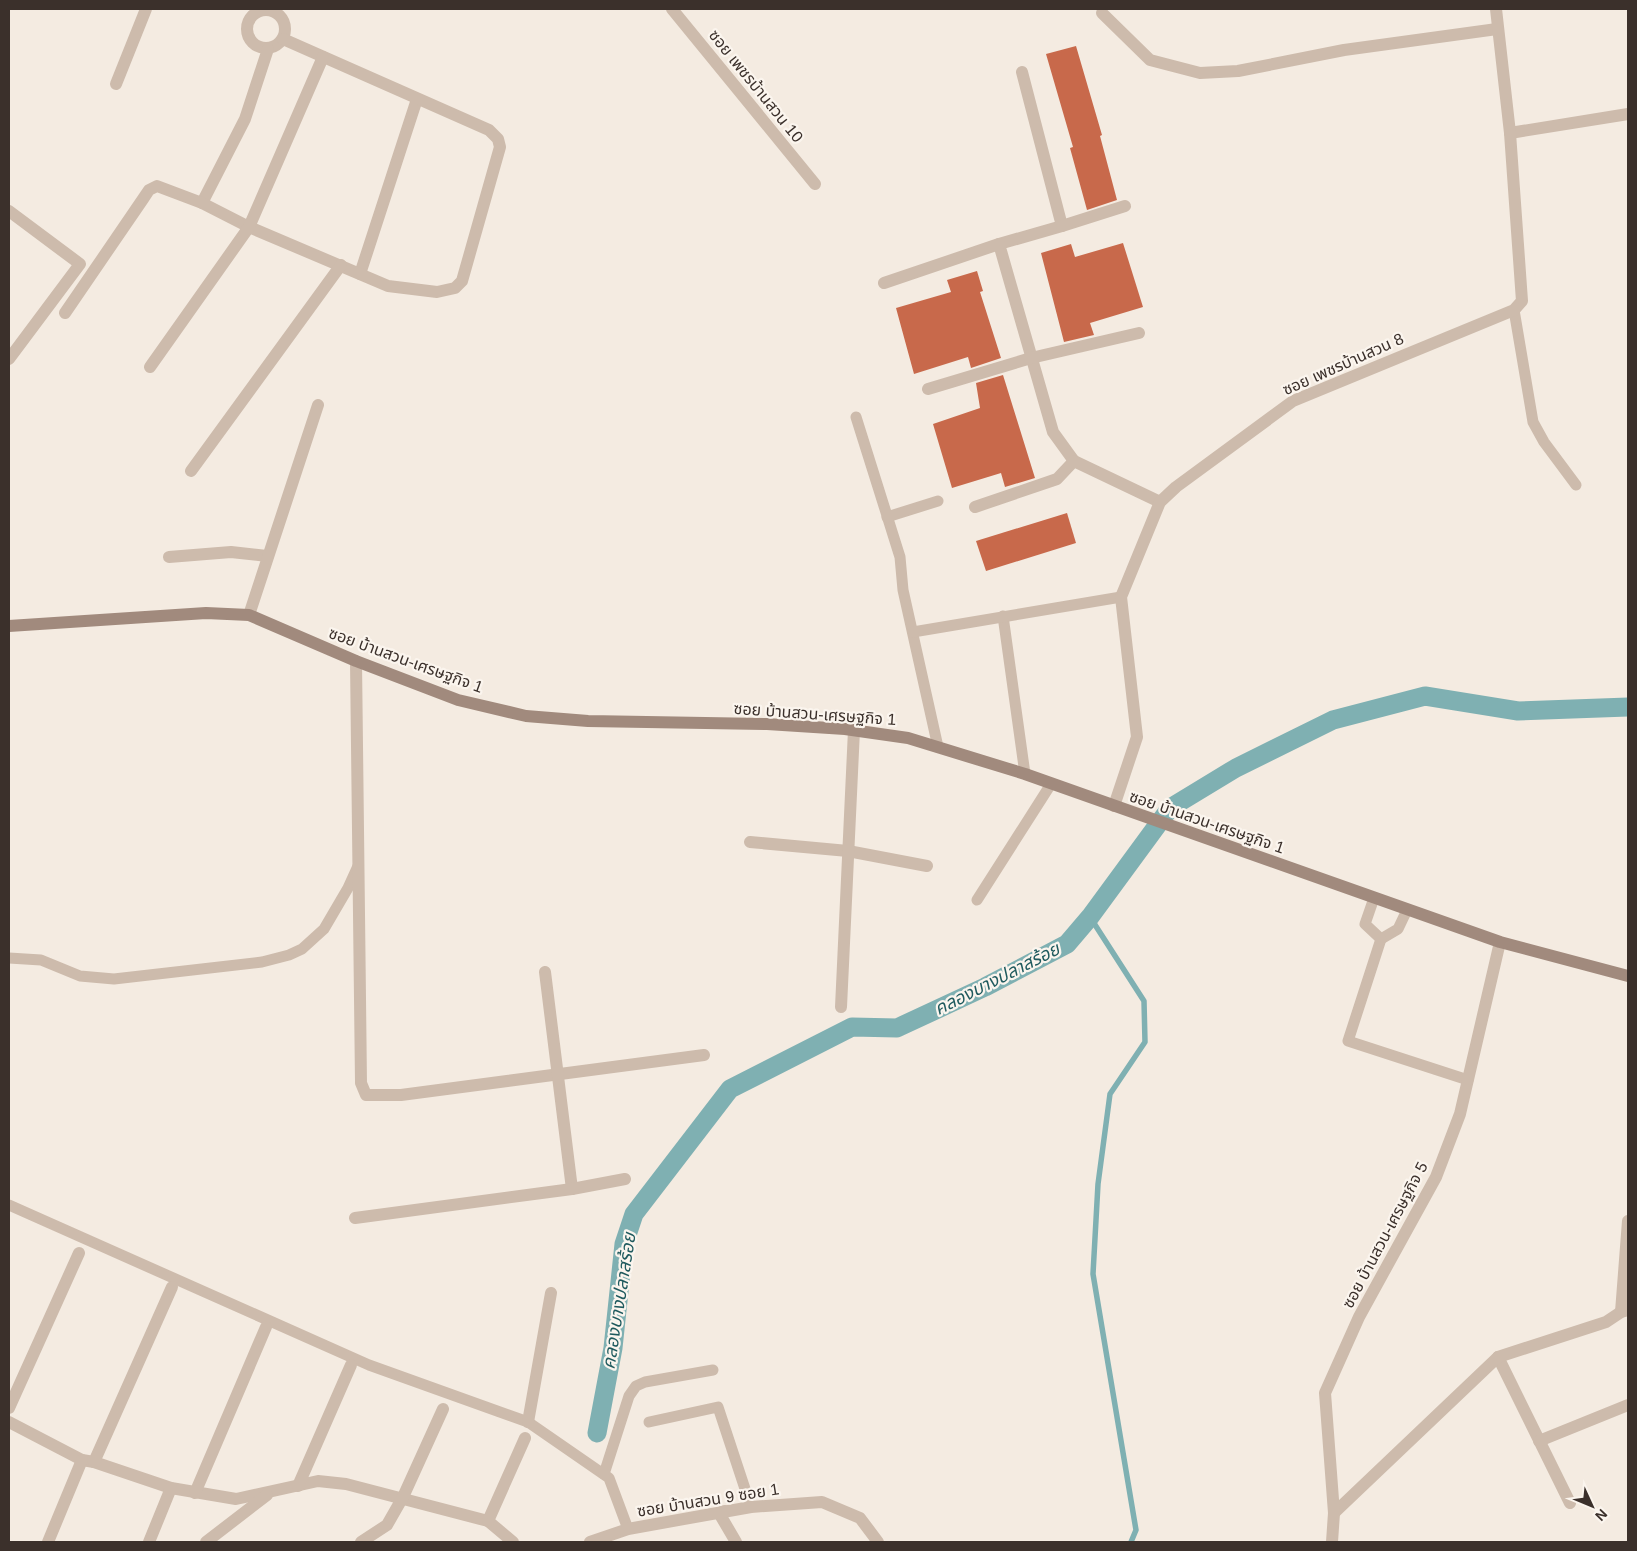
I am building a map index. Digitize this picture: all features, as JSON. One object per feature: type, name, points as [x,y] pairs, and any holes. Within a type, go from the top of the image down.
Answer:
[{"type":"street","points":[[116,84],[146,9]]},
{"type":"street","name":"ซอย เพชรบ้านสวน 10","points":[[672,9],[815,184]]},
{"type":"street","points":[[1496,9],[1510,133],[1522,289],[1522,301],[1514,310]]},
{"type":"street","points":[[202,203],[245,118],[268,49],[283,40],[286,30],[284,20],[273,10],[258,11],[250,17],[248,22],[248,37],[255,45],[268,49]]},
{"type":"street","points":[[1102,13],[1150,60],[1200,73],[1238,71],[1344,50],[1497,29]]},
{"type":"street","points":[[65,313],[149,190],[156,186],[202,203],[249,227],[388,286],[437,292],[454,288],[462,281],[500,147],[498,139],[489,130],[283,40]]},
{"type":"street","points":[[150,367],[249,227],[323,57]]},
{"type":"street","points":[[1022,72],[1062,226]]},
{"type":"street","points":[[360,274],[417,99]]},
{"type":"street","points":[[1510,133],[1628,114]]},
{"type":"street","points":[[884,283],[999,244],[1125,206]]},
{"type":"street","points":[[9,211],[80,264],[9,359]]},
{"type":"street","points":[[999,244],[1053,432],[1074,461],[1160,502]]},
{"type":"street","points":[[191,471],[341,265]]},
{"type":"street","name":"ซอย เพชรบ้านสวน 8","points":[[1114,806],[1137,737],[1121,597],[1160,502],[1176,487],[1293,401],[1514,310]]},
{"type":"street","points":[[928,389],[1031,358],[1139,333]]},
{"type":"street","points":[[249,615],[318,405]]},
{"type":"street","points":[[975,507],[1057,479],[1074,461]]},
{"type":"street","points":[[169,556],[231,552],[267,556]]},
{"type":"street","name":"ซอย บ้านสวน-เศรษฐกิจ 1","points":[[9,626],[206,613],[249,615],[356,661],[458,700],[526,716],[588,721],[767,724],[854,730],[908,738],[1025,774],[1500,942],[1628,976]]},
{"type":"street","points":[[356,661],[361,1083],[366,1095],[401,1095],[704,1055]]},
{"type":"street","points":[[841,1007],[854,730]]},
{"type":"street","points":[[750,842],[848,851],[927,866]]},
{"type":"street","name":"ซอย บ้านสวน-เศรษฐกิจ 5","points":[[1332,1542],[1334,1513],[1325,1393],[1359,1317],[1436,1177],[1460,1114],[1500,942]]},
{"type":"street","points":[[545,972],[572,1189]]},
{"type":"street","points":[[355,1218],[572,1189],[626,1179]]},
{"type":"street","points":[[1334,1513],[1498,1357],[1606,1322],[1625,1310],[1628,1222]]},
{"type":"street","points":[[9,1408],[79,1253]]},
{"type":"street","points":[[48,1542],[172,1288]]},
{"type":"street","points":[[528,1422],[551,1293]]},
{"type":"street","points":[[195,1494],[266,1327]]},
{"type":"street","points":[[1498,1357],[1570,1503]]},
{"type":"street","points":[[298,1486],[351,1365]]},
{"type":"street","points":[[1539,1441],[1628,1405]]},
{"type":"street","points":[[361,1542],[387,1525],[403,1497],[443,1409]]},
{"type":"street","points":[[9,1422],[88,1461],[195,1494],[236,1499],[318,1481],[327,1482],[403,1497],[488,1521],[508,1540]]},
{"type":"street","points":[[488,1521],[525,1438]]},
{"type":"street","points":[[149,1542],[171,1488]]},
{"type":"street","points":[[206,1542],[271,1492]]},
{"type":"street","name":"ซอย บ้านสวน 9 ซอย 1","points":[[590,1542],[616,1538],[628,1529],[751,1507],[822,1502],[860,1518],[878,1542]]},
{"type":"street","points":[[719,1513],[736,1542]]},
{"type":"lane","points":[[1514,310],[1533,422],[1544,442],[1576,485]]},
{"type":"lane","points":[[856,417],[900,558],[903,590],[938,747]]},
{"type":"lane","points":[[887,517],[938,501]]},
{"type":"lane","points":[[913,632],[1121,597]]},
{"type":"lane","points":[[1003,616],[1025,774]]},
{"type":"lane","points":[[976,900],[1051,784]]},
{"type":"lane","points":[[9,958],[41,960],[80,976],[114,979],[262,962],[289,955],[302,949],[324,929],[348,888],[358,864]]},
{"type":"lane","points":[[1374,898],[1365,924],[1381,939]]},
{"type":"lane","points":[[1407,910],[1398,929],[1381,939],[1348,1041],[1468,1080]]},
{"type":"lane","points":[[9,1205],[369,1365],[528,1422],[610,1478],[628,1529]]},
{"type":"lane","points":[[604,1474],[629,1396],[636,1386],[665,1378],[712,1370]]},
{"type":"lane","points":[[649,1422],[718,1407],[751,1507]]},
{"type":"building","points":[[1076,46],[1102,135],[1100,136],[1117,200],[1087,210],[1070,148],[1073,147],[1046,54]]},
{"type":"building","points":[[1123,243],[1143,307],[1090,323],[1094,335],[1064,342],[1041,253],[1071,244],[1075,257]]},
{"type":"building","points":[[977,271],[983,291],[980,292],[1001,358],[971,368],[968,357],[914,374],[896,308],[951,292],[947,280]]},
{"type":"building","points":[[1003,375],[1035,478],[1005,487],[1001,473],[952,488],[933,424],[980,408],[976,383]]},
{"type":"building","points":[[1067,513],[1076,543],[986,571],[976,541]]},
{"type":"waterway","name":"คลองบางปลาสร้อย","points":[[597,1433],[613,1348],[624,1244],[634,1214],[730,1089],[852,1027],[897,1028],[985,987],[1067,944],[1090,917],[1170,808],[1236,768],[1333,720],[1425,696],[1518,711],[1628,707]]},
{"type":"waterway","points":[[1090,917],[1144,1001],[1145,1042],[1110,1094],[1098,1184],[1093,1274],[1136,1530],[1131,1542]]}]
